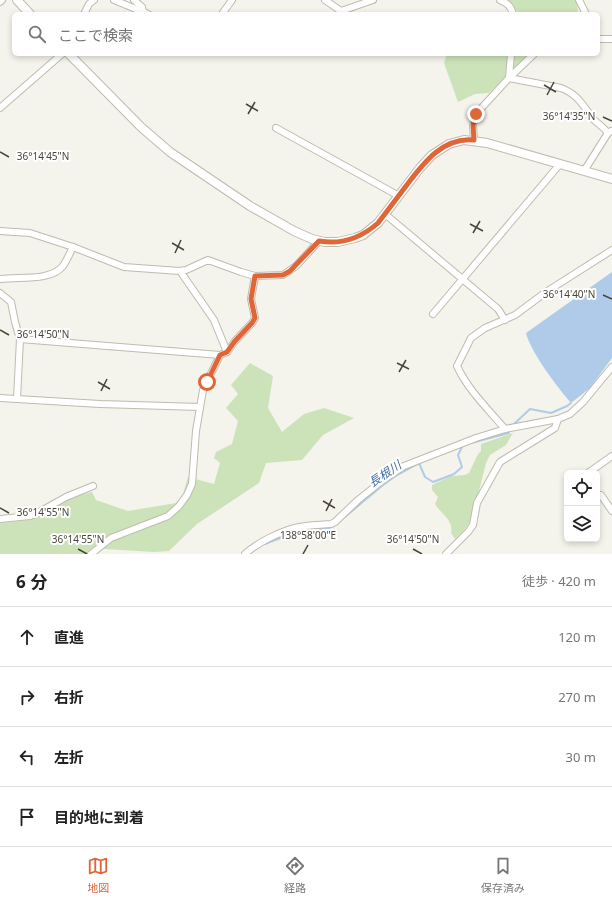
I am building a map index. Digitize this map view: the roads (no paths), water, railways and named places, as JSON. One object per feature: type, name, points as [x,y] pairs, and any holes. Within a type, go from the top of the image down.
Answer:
[{"type":"street","points":[[17,0],[28,12]]},
{"type":"street","points":[[85,12],[89,4],[94,0]]},
{"type":"street","points":[[114,0],[143,12]]},
{"type":"street","points":[[134,0],[142,7],[144,12]]},
{"type":"street","points":[[223,12],[232,0]]},
{"type":"street","points":[[325,0],[341,12],[373,0]]},
{"type":"street","points":[[500,0],[506,2],[511,7],[512,12]]},
{"type":"street","points":[[579,0],[585,12]]},
{"type":"street","points":[[600,39],[612,39]]},
{"type":"street","points":[[0,108],[60,56]]},
{"type":"street","points":[[71,56],[136,122],[170,152],[258,212],[304,236],[319,241],[338,242],[355,238],[371,229],[385,214],[432,154],[449,144],[464,140],[487,142],[612,179]]},
{"type":"street","points":[[509,78],[511,56]]},
{"type":"street","points":[[474,140],[473,125],[476,114],[509,78],[532,56]]},
{"type":"street","points":[[509,78],[561,88],[569,91],[578,98],[595,120],[610,131],[584,171]]},
{"type":"street","points":[[276,128],[399,196]]},
{"type":"street","points":[[433,314],[560,164]]},
{"type":"street","points":[[385,214],[498,309],[505,320]]},
{"type":"street","points":[[0,231],[30,232],[124,267],[180,271],[186,270],[208,260],[255,276],[283,275],[290,271],[319,241]]},
{"type":"street","points":[[0,279],[48,276],[56,272],[62,266],[73,247]]},
{"type":"street","points":[[505,429],[468,385],[457,366],[471,338],[485,328],[515,316],[546,292],[612,250]]},
{"type":"street","points":[[180,271],[214,320],[227,352]]},
{"type":"street","points":[[20,339],[220,355],[227,352],[255,318],[251,299],[255,276]]},
{"type":"street","points":[[0,293],[11,302],[20,339],[17,399]]},
{"type":"street","points":[[91,554],[111,538],[168,516],[179,506],[187,495],[192,484],[203,390],[220,355]]},
{"type":"street","points":[[245,554],[257,544],[298,527],[331,524],[335,522],[364,494],[404,466],[476,438],[505,429],[558,419],[570,414],[583,402],[612,367]]},
{"type":"street","points":[[0,398],[100,404],[200,407]]},
{"type":"street","points":[[446,554],[468,532],[472,525],[477,503],[500,462],[555,428],[558,419]]},
{"type":"street","points":[[592,470],[612,456]]},
{"type":"street","points":[[0,519],[30,516],[66,497],[93,486]]},
{"type":"street","points":[[600,495],[612,511]]},
{"type":"water","points":[[612,272],[612,358],[590,388],[571,403],[552,380],[539,360],[526,333]]},
{"type":"waterway","name":"長根川","points":[[513,425],[530,409],[551,413],[571,403]]},
{"type":"waterway","name":"長根川","points":[[471,443],[509,433]]},
{"type":"waterway","name":"長根川","points":[[265,544],[303,529],[326,529],[334,526],[383,485],[397,475],[419,463],[425,477],[433,482],[454,474],[462,467],[458,455],[463,445]]},
{"type":"waterway","name":"長根川","points":[[250,554],[254,550]]}]
